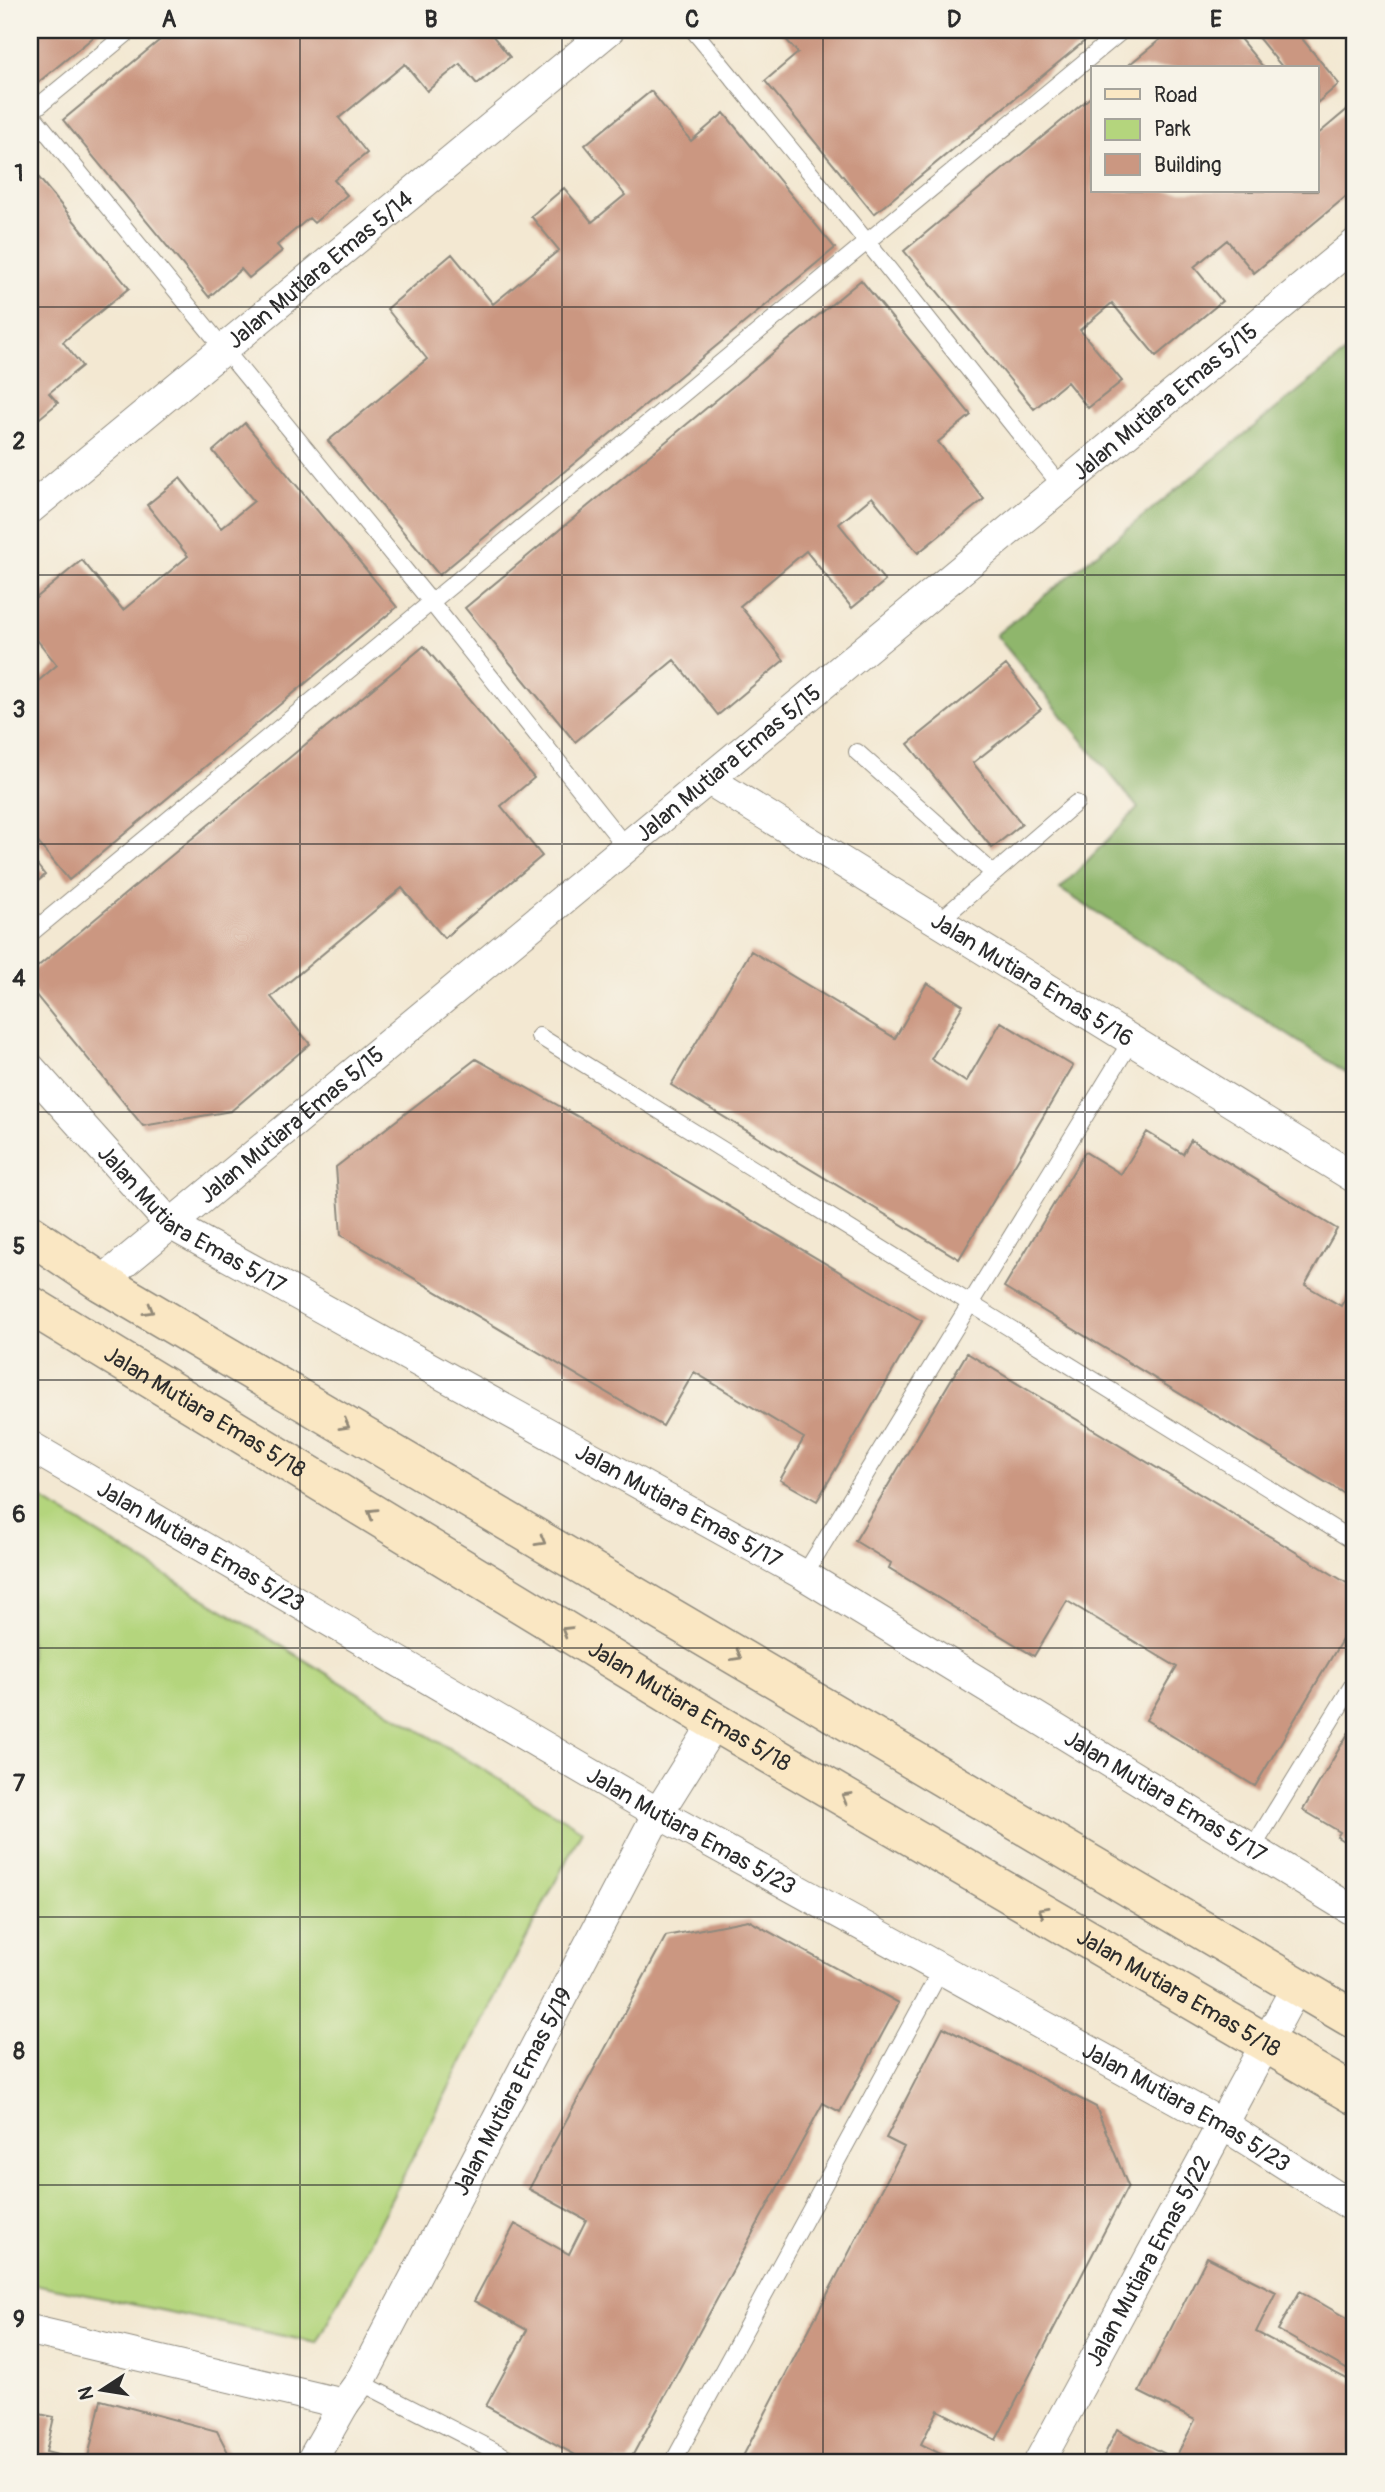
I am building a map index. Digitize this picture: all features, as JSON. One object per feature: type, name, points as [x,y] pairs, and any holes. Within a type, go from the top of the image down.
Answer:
[{"type":"street","name":"Jalan Mutiara Emas 5/14","points":[[30,509],[609,30]]},
{"type":"street","name":"Jalan Mutiara Emas 5/15","points":[[101,1282],[1355,244]]},
{"type":"street","name":"Jalan Mutiara Emas 5/16","points":[[709,780],[1355,1178]]},
{"type":"street","name":"Jalan Mutiara Emas 5/17","points":[[30,1068],[170,1224],[804,1575],[1355,1912]]},
{"type":"street","points":[[30,1234],[101,1282],[1355,2020]]},
{"type":"street","name":"Jalan Mutiara Emas 5/18","points":[[30,1305],[716,1722],[1267,2041],[1355,2095]]},
{"type":"street","name":"Jalan Mutiara Emas 5/23","points":[[30,1446],[659,1813],[1222,2124],[1355,2208]]},
{"type":"street","name":"Jalan Mutiara Emas 5/19","points":[[311,2462],[352,2393],[659,1813],[716,1722]]},
{"type":"street","name":"Jalan Mutiara Emas 5/22","points":[[1039,2462],[1297,1986]]},
{"type":"street","points":[[30,2330],[352,2393]]},
{"type":"lane","points":[[131,30],[30,113],[431,602],[626,847]]},
{"type":"lane","points":[[693,30],[867,242],[1062,487]]},
{"type":"lane","points":[[30,934],[1123,30]]},
{"type":"lane","points":[[857,752],[993,873]]},
{"type":"lane","points":[[938,922],[1076,803]]},
{"type":"lane","points":[[539,1036],[1355,1542]]},
{"type":"lane","points":[[804,1575],[1131,1041]]},
{"type":"lane","points":[[1252,1849],[1355,1681]]},
{"type":"lane","points":[[673,2462],[942,1968]]},
{"type":"lane","points":[[352,2393],[516,2462]]},
{"type":"green space","points":[[1355,345],[1355,1078],[1060,889],[1138,808],[996,635]]},
{"type":"green space","points":[[30,1492],[582,1830],[317,2343],[30,2283]]},
{"type":"building","points":[[30,30],[102,30],[35,85],[30,79]]},
{"type":"building","points":[[172,30],[488,30],[510,57],[477,84],[460,64],[427,91],[405,64],[339,118],[367,153],[334,180],[347,195],[314,223],[309,218],[277,245],[282,251],[249,278],[241,269],[209,297],[63,120]]},
{"type":"building","points":[[778,30],[1098,30],[874,214],[765,81],[798,53]]},
{"type":"building","points":[[1172,30],[1233,30],[1262,66],[1127,66]]},
{"type":"building","points":[[1252,30],[1295,30],[1339,84],[1318,102],[1318,66],[1281,66]]},
{"type":"building","points":[[651,91],[691,141],[724,113],[835,248],[439,575],[328,441],[427,359],[387,309],[452,254],[493,304],[559,250],[531,216],[564,188],[592,222],[625,195],[585,145]]},
{"type":"building","points":[[1091,97],[1091,192],[1318,192],[1318,134],[1355,103],[1355,189],[1254,273],[1227,240],[1194,267],[1222,301],[1156,356],[1112,303],[1080,330],[1122,381],[1088,408],[1067,382],[1034,409],[904,251]]},
{"type":"building","points":[[30,167],[129,288],[63,342],[82,366],[49,393],[58,403],[30,426]]},
{"type":"building","points":[[861,280],[971,415],[938,442],[984,499],[918,553],[872,497],[839,524],[885,581],[852,608],[806,551],[740,606],[784,660],[718,715],[674,660],[575,742],[465,608]]},
{"type":"building","points":[[245,423],[397,607],[69,880],[30,833],[30,688],[57,665],[30,631],[30,603],[82,560],[123,610],[156,583],[188,556],[147,505],[180,478],[221,528],[254,501],[213,451]]},
{"type":"building","points":[[424,646],[534,778],[501,806],[542,856],[444,938],[402,888],[271,997],[310,1044],[231,1111],[143,1126],[30,988],[30,973]]},
{"type":"building","points":[[1006,665],[1041,709],[973,763],[1022,824],[992,848],[908,744]]},
{"type":"building","points":[[30,856],[45,875],[30,888]]},
{"type":"building","points":[[751,951],[895,1038],[927,983],[963,1005],[931,1059],[966,1082],[1001,1022],[1073,1066],[959,1259],[671,1085]]},
{"type":"building","points":[[476,1059],[591,1124],[922,1321],[817,1501],[780,1480],[804,1438],[694,1372],[663,1426],[341,1235],[336,1167]]},
{"type":"building","points":[[1147,1132],[1183,1154],[1191,1140],[1337,1229],[1305,1285],[1341,1306],[1355,1282],[1355,1500],[1004,1287],[1085,1152],[1121,1174]]},
{"type":"building","points":[[967,1353],[1355,1588],[1355,1618],[1255,1786],[1146,1720],[1177,1667],[1067,1601],[1034,1656],[889,1568],[891,1563],[855,1541]]},
{"type":"building","points":[[1355,1722],[1355,1848],[1337,1837],[1340,1832],[1303,1810]]},
{"type":"building","points":[[748,1920],[899,2003],[840,2112],[823,2103],[629,2462],[588,2462],[486,2406],[527,2330],[474,2301],[515,2224],[569,2254],[586,2220],[529,2189],[666,1936]]},
{"type":"building","points":[[943,2027],[1096,2107],[1128,2186],[996,2440],[938,2410],[921,2444],[956,2462],[740,2462],[904,2147],[886,2138]]},
{"type":"building","points":[[1207,2257],[1276,2292],[1256,2332],[1355,2383],[1355,2440],[1344,2462],[1101,2462],[1117,2429],[1175,2459],[1195,2420],[1139,2392]]},
{"type":"building","points":[[1300,2291],[1355,2323],[1355,2374],[1278,2330]]},
{"type":"building","points":[[101,2400],[217,2431],[233,2462],[87,2462]]},
{"type":"building","points":[[30,2412],[54,2417],[46,2452],[85,2462],[30,2462]]}]
